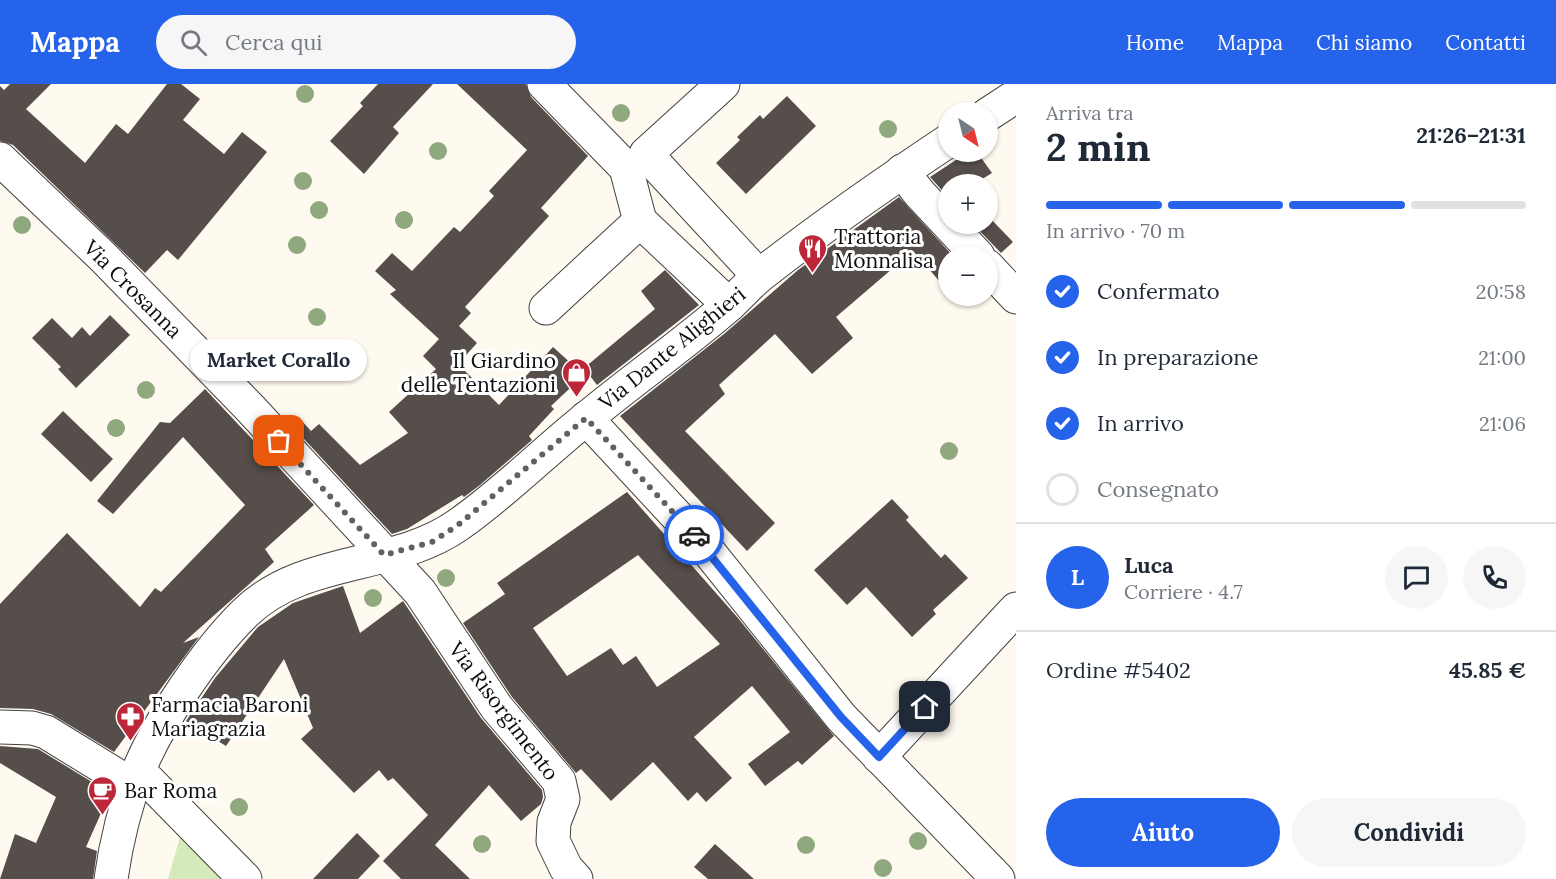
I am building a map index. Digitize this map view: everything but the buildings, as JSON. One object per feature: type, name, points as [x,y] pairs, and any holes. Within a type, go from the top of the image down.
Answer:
[{"type":"street","points":[[543,84],[626,168],[640,221],[729,305]]},
{"type":"street","points":[[723,84],[646,154],[759,276]]},
{"type":"street","points":[[998,108],[1016,96]]},
{"type":"street","name":"Via Dante Alighieri","points":[[111,879],[119,837],[136,778],[188,686],[229,630],[247,610],[266,595],[291,581],[432,542],[458,525],[586,418],[729,305],[759,276],[902,171],[938,148]]},
{"type":"street","name":"Via Crosanna","points":[[0,159],[112,265],[250,408],[384,555]]},
{"type":"street","points":[[902,171],[919,194],[968,246]]},
{"type":"street","points":[[546,308],[640,221]]},
{"type":"street","points":[[998,278],[1016,297]]},
{"type":"street","points":[[586,418],[701,542],[841,717],[998,879]]},
{"type":"street","name":"Via Risorgimento","points":[[384,555],[420,592],[496,708],[559,781],[563,799],[554,822],[553,842],[562,862],[576,879]]},
{"type":"street","points":[[879,757],[1016,609]]},
{"type":"street","points":[[0,727],[46,732],[136,778],[245,879]]},
{"type":"green space","points":[[180,837],[192,839],[229,879],[168,879]]},
{"type":"way so far","points":[[279,441],[384,555],[432,542],[458,525],[586,418],[694,535]]},
{"type":"place","name":"Trattoria Monnalisa","points":[[813,274]]},
{"type":"place","name":"Il Giardino delle Tentazioni","points":[[577,398]]},
{"type":"place","name":"Market Corallo","points":[[279,441]]},
{"type":"place","name":"Farmacia Baroni Mariagrazia","points":[[130,742]]},
{"type":"place","name":"Bar Roma","points":[[103,816]]},
{"type":"route","points":[[694,535],[744,593],[841,717],[879,757],[925,707]]}]
